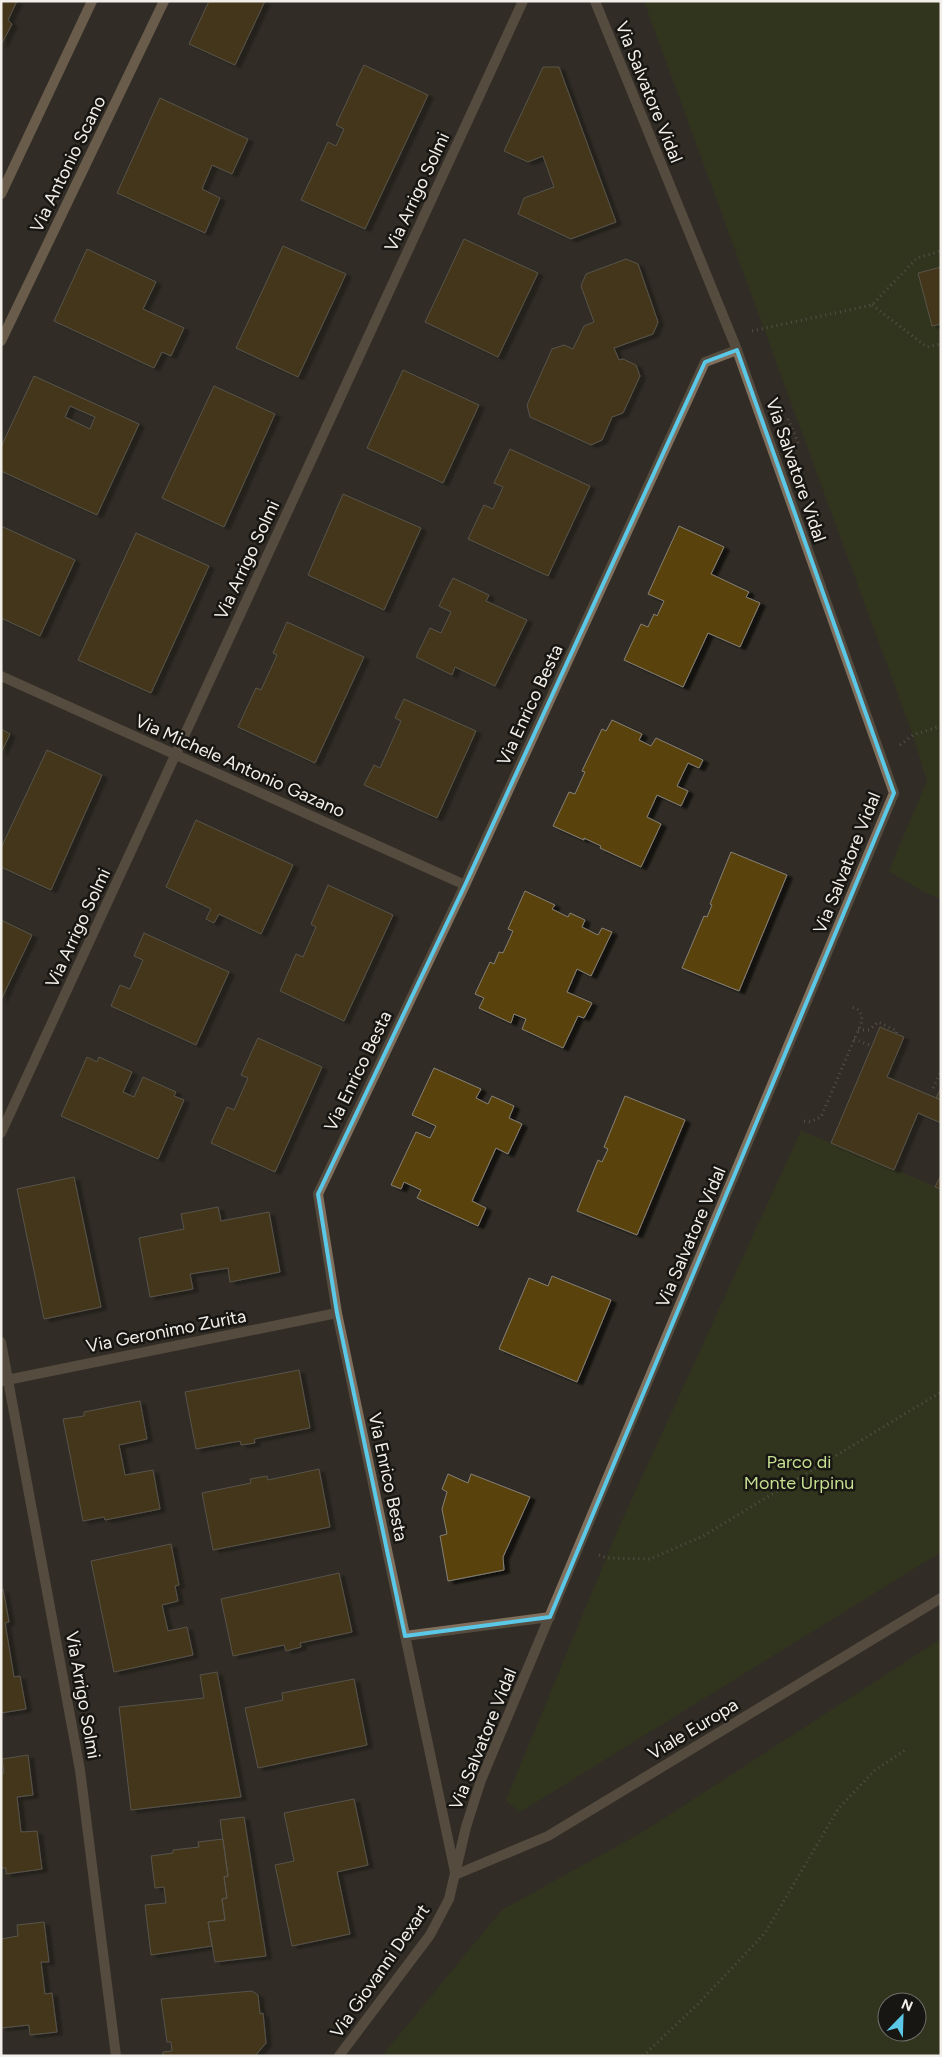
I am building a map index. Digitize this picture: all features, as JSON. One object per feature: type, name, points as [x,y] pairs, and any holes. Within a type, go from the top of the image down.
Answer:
[{"type":"street","points":[[1,194],[92,1]]},
{"type":"street","name":"Via Antonio Scano","points":[[1,341],[164,1]]},
{"type":"street","name":"Via Arrigo Solmi","points":[[1,1133],[524,1]]},
{"type":"street","name":"Via Salvatore Vidal","points":[[455,1875],[466,1827],[481,1780],[894,793],[772,454],[737,350],[595,1]]},
{"type":"street","name":"Via Enrico Besta","points":[[455,1875],[337,1314],[318,1194],[465,886],[705,362],[737,350]]},
{"type":"street","name":"Via Michele Antonio Gazano","points":[[1,676],[465,886]]},
{"type":"street","name":"Via Geronimo Zurita","points":[[5,1381],[337,1314]]},
{"type":"street","name":"Via Arrigo Solmi","points":[[1,1342],[5,1381],[80,1770],[116,2056]]},
{"type":"street","name":"Viale Europa","points":[[455,1875],[548,1836],[941,1598]]},
{"type":"street","points":[[405,1636],[550,1617]]},
{"type":"street","name":"Via Giovanni Dexart","points":[[339,2056],[430,1935],[450,1899],[455,1875]]},
{"type":"path","points":[[754,340],[751,331],[872,305],[917,258],[941,251]]},
{"type":"path","points":[[872,305],[927,347],[941,344]]},
{"type":"path","points":[[772,454],[799,445],[784,410]]},
{"type":"path","points":[[882,758],[913,736],[941,726]]},
{"type":"path","points":[[804,1121],[810,1122],[821,1117],[858,1030],[862,1016],[859,1010],[849,1006]]},
{"type":"path","points":[[858,1030],[869,1030],[878,1022],[894,1029],[897,1031],[896,1034]]},
{"type":"path","points":[[854,1039],[872,1046]]},
{"type":"path","points":[[933,1088],[941,1071]]},
{"type":"path","points":[[606,1558],[650,1559],[703,1536],[941,1392]]},
{"type":"path","points":[[643,2056],[698,2004],[765,1933],[838,1809],[874,1770],[907,1749]]},
{"type":"highlighted area","points":[[737,350],[894,793],[550,1617],[405,1636],[337,1313],[318,1194],[465,885],[705,362]]},
{"type":"green space","points":[[644,1],[941,1],[941,899],[922,891],[889,871],[927,781],[913,735]]},
{"type":"green space","name":"Parco di Monte Urpinu","points":[[801,1131],[941,1189],[941,1552],[520,1812],[506,1800],[620,1525]]},
{"type":"green space","points":[[941,1639],[941,2056],[382,2056],[502,1910],[643,1832]]},
{"type":"building","points":[[1,1],[17,1],[8,20],[12,24],[1,45]]},
{"type":"building","points":[[209,1],[265,1],[235,65],[189,44]]},
{"type":"building","points":[[364,65],[428,95],[365,229],[301,200],[328,142],[336,146],[344,129],[336,125]]},
{"type":"building","points":[[543,67],[559,67],[616,222],[571,239],[518,214],[524,198],[554,187],[543,156],[528,162],[504,151]]},
{"type":"building","points":[[160,98],[248,139],[232,174],[212,165],[202,189],[220,198],[205,233],[117,193]]},
{"type":"building","points":[[464,239],[538,273],[498,357],[425,322]]},
{"type":"building","points":[[283,246],[346,274],[298,377],[236,348]]},
{"type":"building","points":[[87,249],[156,282],[143,309],[184,328],[171,356],[162,352],[154,368],[54,321]]},
{"type":"building","points":[[626,259],[638,264],[658,322],[653,334],[614,348],[619,360],[623,359],[636,365],[640,376],[623,413],[612,417],[602,440],[591,445],[530,417],[527,405],[552,349],[564,345],[573,349],[584,326],[594,322],[581,286],[586,274]]},
{"type":"building","points":[[941,267],[941,324],[932,326],[918,273]]},
{"type":"building","points":[[403,370],[479,405],[443,483],[367,448]]},
{"type":"building","points":[[34,376],[139,424],[97,515],[1,471],[1,447]],"holes":[[[70,406],[95,417],[90,429],[65,417]]]},
{"type":"building","points":[[214,386],[275,414],[224,527],[162,498]]},
{"type":"building","points":[[510,449],[590,486],[548,576],[468,539],[484,505],[493,509],[503,487],[494,483]]},
{"type":"building","points":[[343,494],[421,528],[384,610],[308,575]]},
{"type":"building","points":[[1,526],[75,560],[40,636],[1,618]]},
{"type":"building","points":[[679,526],[724,547],[711,574],[749,592],[746,597],[760,603],[740,647],[708,633],[683,687],[624,660],[641,624],[648,627],[654,614],[657,616],[664,601],[648,594]]},
{"type":"building","points":[[136,533],[209,566],[151,693],[78,660]]},
{"type":"building","points":[[453,578],[489,595],[486,601],[527,620],[495,686],[455,667],[452,675],[416,657],[430,628],[441,633],[451,612],[439,606]]},
{"type":"building","points":[[287,622],[364,657],[315,763],[238,727],[256,688],[261,690],[277,655],[273,653]]},
{"type":"building","points":[[404,699],[476,731],[437,818],[364,785],[374,765],[380,768],[401,721],[395,718]]},
{"type":"building","points":[[612,720],[642,734],[639,740],[651,746],[656,738],[703,760],[699,768],[688,763],[677,786],[688,791],[681,806],[657,795],[647,817],[661,824],[641,867],[600,848],[601,846],[584,838],[584,840],[553,826],[569,792],[575,794],[585,772],[582,771],[602,729],[606,731]]},
{"type":"building","points":[[1,729],[10,734],[1,753]]},
{"type":"building","points":[[47,750],[102,775],[51,890],[1,867],[1,848]]},
{"type":"building","points":[[196,820],[293,865],[261,934],[219,914],[214,923],[206,919],[211,909],[166,887]]},
{"type":"building","points":[[731,852],[787,875],[739,991],[682,968],[704,916],[707,917],[712,905],[710,904]]},
{"type":"building","points":[[328,885],[393,915],[344,1021],[280,991],[296,954],[303,957],[316,927],[311,924]]},
{"type":"building","points":[[525,891],[555,905],[552,909],[568,917],[570,913],[585,920],[582,927],[598,935],[602,928],[612,932],[591,976],[577,969],[567,992],[592,1003],[584,1018],[578,1016],[563,1048],[522,1029],[526,1019],[514,1014],[511,1023],[479,1008],[484,998],[475,994],[490,962],[494,964],[499,952],[503,953],[513,931],[508,929]]},
{"type":"building","points":[[1,920],[32,935],[1,1000]]},
{"type":"building","points":[[144,933],[229,972],[196,1045],[111,1006],[120,985],[130,989],[143,960],[134,956]]},
{"type":"building","points":[[880,1027],[904,1037],[887,1077],[941,1100],[941,1123],[918,1113],[894,1170],[831,1143]]},
{"type":"building","points":[[258,1038],[322,1067],[275,1172],[211,1143],[227,1107],[234,1110],[248,1078],[241,1075]]},
{"type":"building","points":[[87,1057],[97,1062],[99,1057],[132,1072],[123,1092],[134,1097],[143,1077],[176,1092],[174,1096],[184,1100],[158,1159],[61,1116]]},
{"type":"building","points":[[434,1068],[481,1089],[476,1098],[488,1104],[492,1096],[514,1106],[509,1118],[522,1124],[508,1154],[496,1148],[472,1201],[486,1208],[478,1226],[417,1198],[421,1190],[404,1182],[401,1189],[391,1185],[416,1132],[430,1138],[436,1126],[412,1115]]},
{"type":"building","points":[[941,1088],[941,1100],[936,1098]]},
{"type":"building","points":[[625,1096],[685,1120],[637,1235],[577,1211],[598,1160],[602,1162],[608,1149],[604,1147]]},
{"type":"building","points":[[941,1175],[941,1189],[935,1187]]},
{"type":"building","points":[[74,1177],[101,1307],[44,1319],[17,1189]]},
{"type":"building","points":[[218,1207],[221,1221],[269,1212],[280,1272],[230,1282],[228,1268],[190,1274],[193,1289],[150,1297],[139,1238],[184,1229],[181,1214]]},
{"type":"building","points":[[552,1276],[611,1300],[577,1382],[499,1349],[529,1278],[548,1286]]},
{"type":"building","points":[[299,1370],[310,1428],[254,1439],[255,1443],[241,1445],[240,1441],[196,1449],[185,1392]]},
{"type":"building","points":[[140,1401],[147,1439],[119,1445],[125,1475],[153,1470],[160,1509],[105,1520],[104,1517],[83,1521],[63,1419],[84,1416],[84,1412]]},
{"type":"building","points":[[319,1469],[330,1527],[213,1550],[202,1493],[251,1483],[250,1479],[267,1476],[268,1480]]},
{"type":"building","points":[[448,1474],[468,1483],[471,1474],[530,1497],[503,1557],[504,1570],[448,1581],[440,1536],[447,1534],[442,1509],[447,1492],[442,1489]]},
{"type":"building","points":[[171,1544],[179,1585],[175,1586],[178,1601],[162,1605],[168,1631],[187,1627],[193,1655],[114,1672],[91,1561]]},
{"type":"building","points":[[339,1573],[352,1632],[300,1643],[301,1647],[286,1651],[284,1645],[233,1656],[221,1599]]},
{"type":"building","points":[[1,1589],[3,1589],[9,1622],[5,1623],[14,1677],[20,1676],[26,1709],[1,1713]]},
{"type":"building","points":[[217,1672],[241,1797],[131,1810],[119,1707],[204,1698],[200,1675]]},
{"type":"building","points":[[354,1679],[367,1745],[258,1768],[245,1708],[283,1700],[282,1693]]},
{"type":"building","points":[[28,1755],[33,1795],[17,1797],[21,1832],[37,1831],[42,1869],[6,1874],[6,1868],[1,1868],[1,1773],[4,1773],[2,1759]]},
{"type":"building","points":[[354,1799],[368,1865],[337,1872],[350,1934],[292,1946],[275,1865],[294,1861],[284,1813]]},
{"type":"building","points":[[244,1817],[266,1956],[215,1962],[208,1922],[225,1920],[222,1899],[227,1898],[224,1877],[228,1876],[220,1820]]},
{"type":"building","points":[[223,1839],[228,1876],[224,1877],[227,1898],[222,1899],[225,1920],[208,1922],[212,1946],[151,1955],[145,1905],[166,1903],[164,1887],[155,1888],[151,1856],[173,1853],[173,1850],[199,1847],[198,1842]]},
{"type":"building","points":[[44,1922],[49,1962],[41,1962],[45,1994],[52,1993],[57,2032],[30,2035],[29,2025],[1,2028],[1,1939],[18,1936],[17,1925]]},
{"type":"building","points":[[252,1991],[258,1995],[260,2014],[263,2013],[266,2043],[255,2056],[163,2056],[163,2052],[172,2051],[171,2042],[167,2042],[161,1999]]}]
